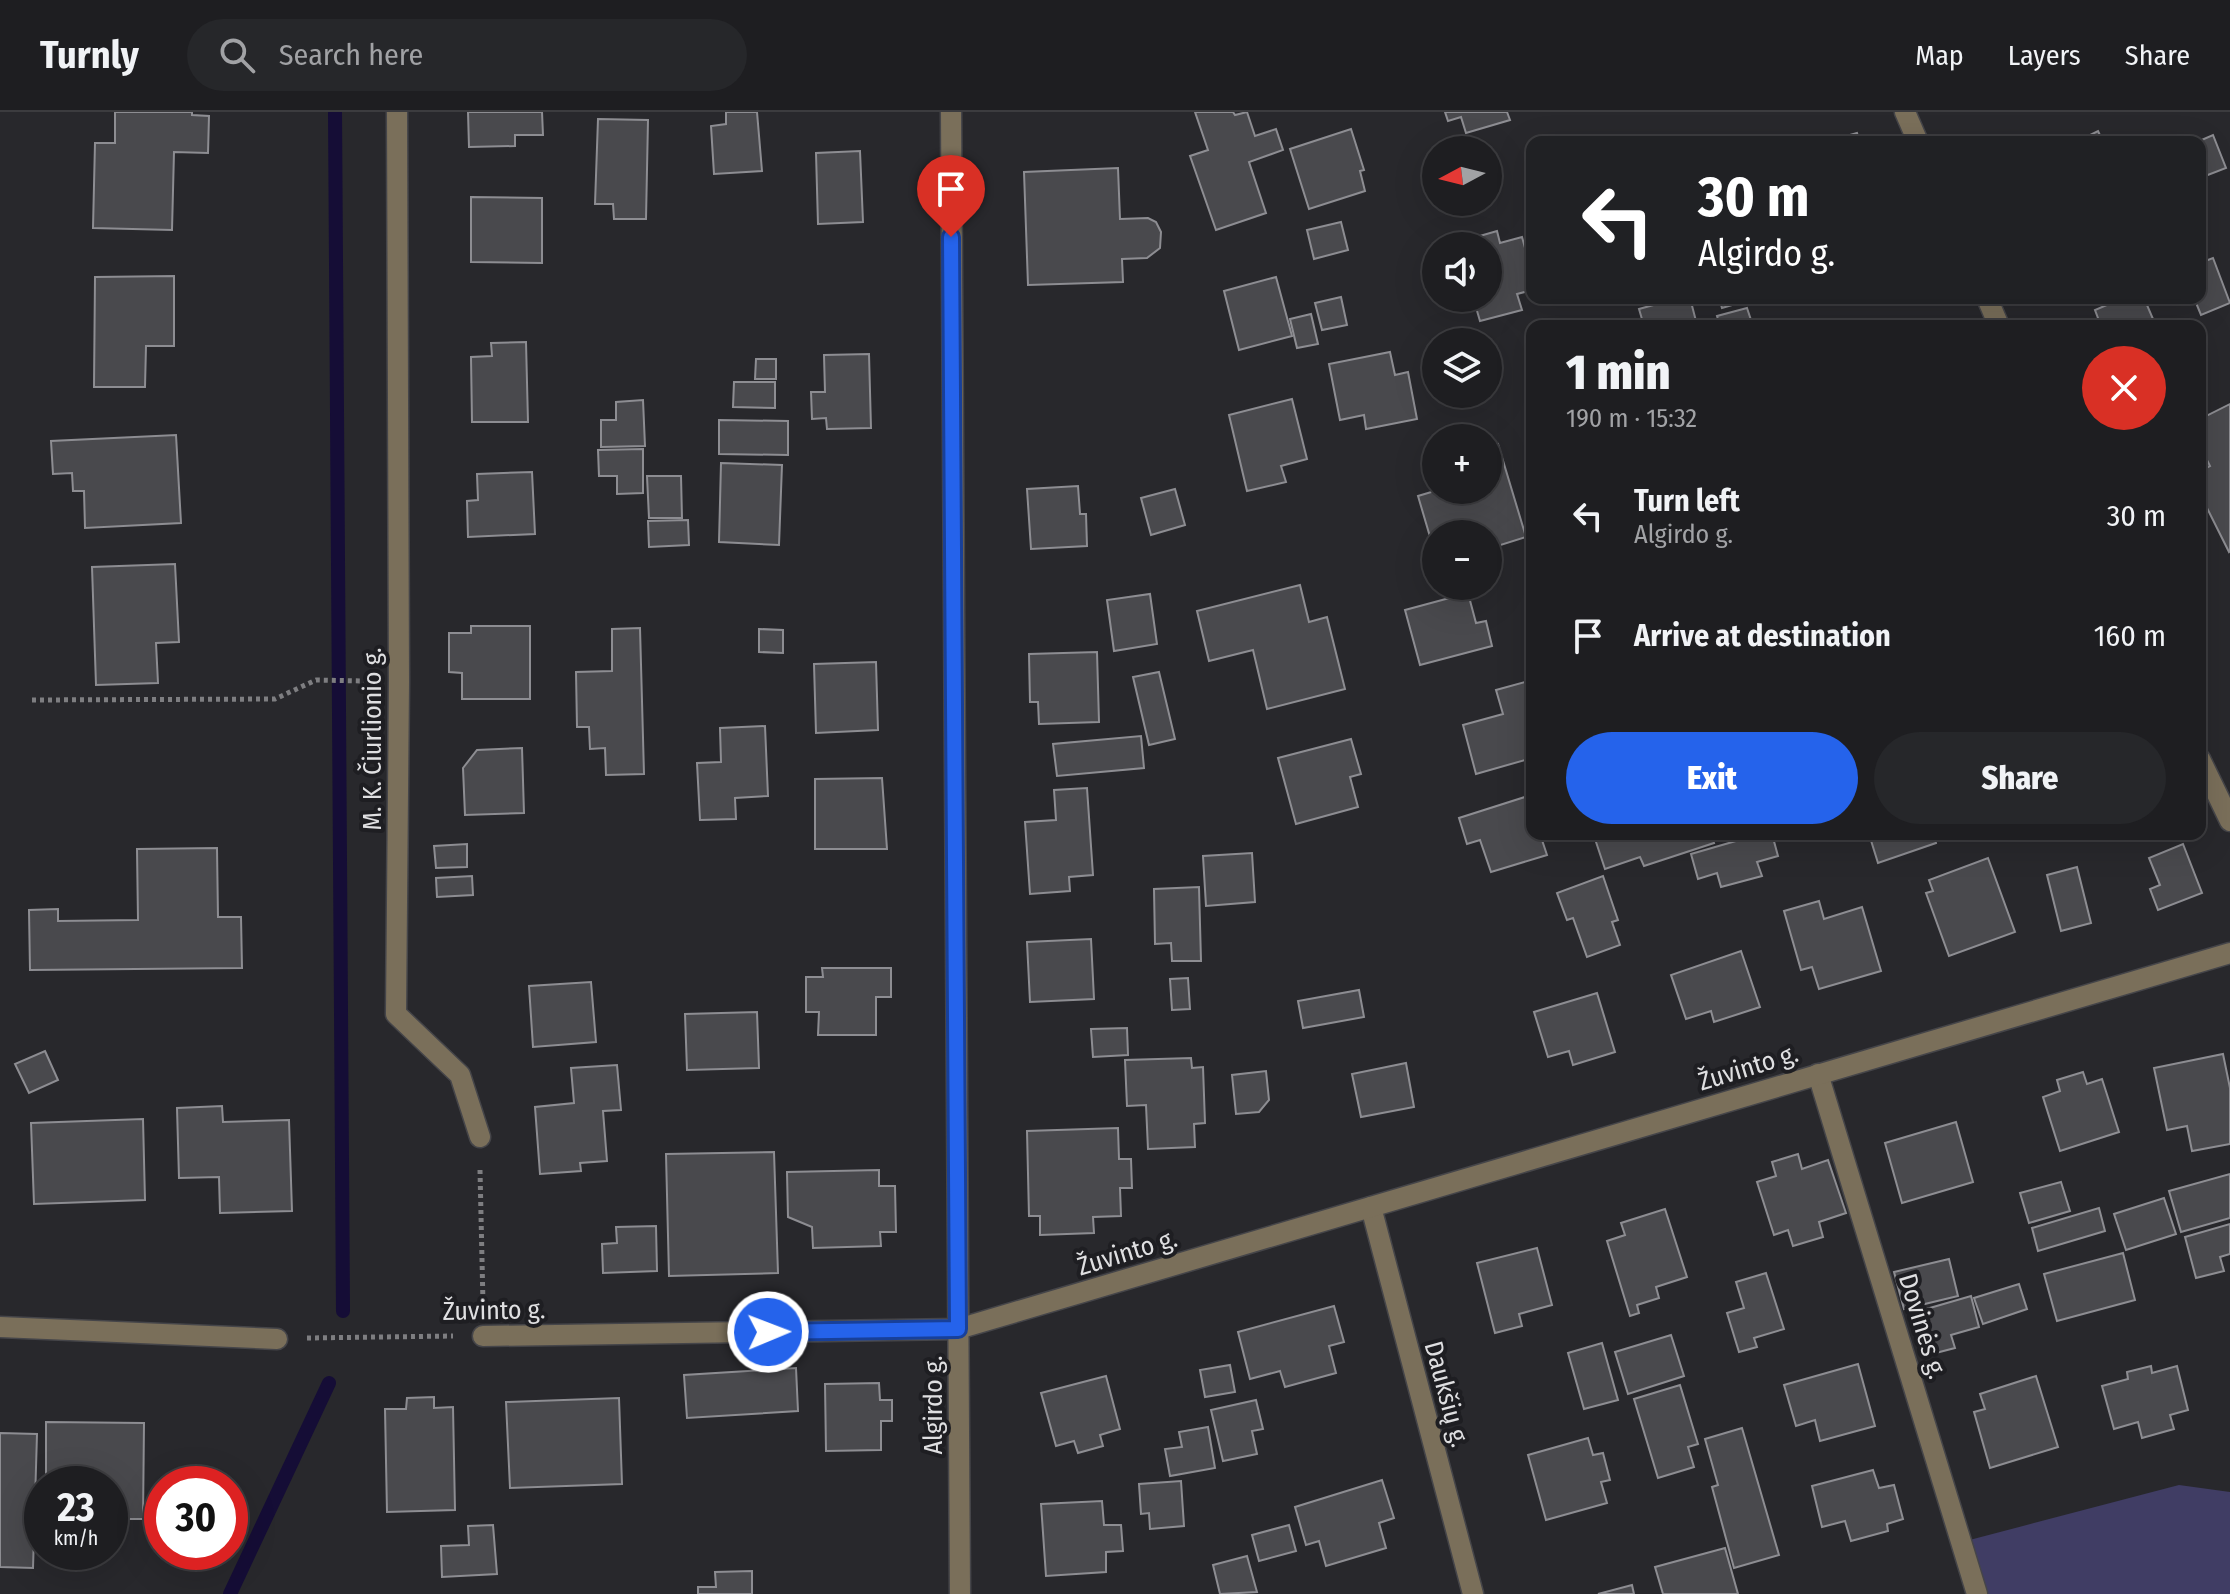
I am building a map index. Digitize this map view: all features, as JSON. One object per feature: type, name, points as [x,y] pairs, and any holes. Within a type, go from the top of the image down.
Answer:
[{"type":"street","name":"M. K. Čiurlionio g.","points":[[397,112],[399,681],[396,1014],[460,1075],[480,1137]]},
{"type":"street","name":"Algirdo g.","points":[[951,112],[960,1594]]},
{"type":"street","points":[[1905,112],[1915,136]]},
{"type":"street","points":[[2206,771],[2230,821]]},
{"type":"street","name":"Žuvinto g.","points":[[483,1336],[958,1329],[2230,953]]},
{"type":"street","name":"Dovinės g.","points":[[1818,1074],[1977,1594]]},
{"type":"street","name":"Daukšių g.","points":[[1371,1207],[1473,1594]]},
{"type":"street","points":[[0,1327],[277,1339]]},
{"type":"path","points":[[32,700],[275,699],[316,680],[367,681]]},
{"type":"path","points":[[480,1137],[483,1336]]},
{"type":"path","name":"Žuvinto g.","points":[[277,1339],[483,1336]]},
{"type":"shaded area","points":[[2179,1485],[2230,1492],[2230,1594],[1977,1594],[1962,1542]]},
{"type":"building","points":[[115,112],[192,112],[192,115],[209,116],[208,153],[174,152],[172,230],[93,228],[95,143],[115,143]]},
{"type":"building","points":[[468,112],[542,112],[543,135],[515,135],[515,146],[469,147]]},
{"type":"building","points":[[726,112],[757,112],[762,171],[714,174],[711,126],[726,124]]},
{"type":"building","points":[[1195,112],[1233,112],[1235,115],[1247,112],[1255,136],[1276,129],[1283,150],[1249,162],[1266,213],[1216,230],[1190,156],[1208,150]]},
{"type":"building","points":[[1445,112],[1507,112],[1510,120],[1466,133],[1461,117],[1448,121]]},
{"type":"building","points":[[598,119],[648,120],[646,219],[614,219],[613,204],[595,204]]},
{"type":"building","points":[[1351,129],[1364,170],[1360,171],[1365,191],[1309,209],[1290,149]]},
{"type":"building","points":[[2213,135],[2226,168],[2206,176],[2206,138]]},
{"type":"building","points":[[860,151],[863,222],[818,224],[816,153]]},
{"type":"building","points":[[1118,168],[1120,219],[1148,218],[1156,222],[1161,232],[1160,248],[1147,258],[1122,259],[1123,282],[1028,285],[1024,172]]},
{"type":"building","points":[[471,197],[542,198],[542,263],[471,262]]},
{"type":"building","points":[[1341,222],[1348,250],[1314,259],[1307,230]]},
{"type":"building","points":[[1522,237],[1526,251],[1526,292],[1517,294],[1522,310],[1480,321],[1477,312],[1502,312],[1502,242]]},
{"type":"building","points":[[2213,258],[2230,303],[2201,315],[2196,304],[2206,304],[2206,261]]},
{"type":"building","points":[[174,276],[174,346],[146,346],[145,387],[94,387],[95,277]]},
{"type":"building","points":[[1276,277],[1292,336],[1239,350],[1224,291]]},
{"type":"building","points":[[1341,297],[1347,325],[1322,330],[1315,303]]},
{"type":"building","points":[[1657,304],[1692,304],[1696,320],[1642,320],[1639,309]]},
{"type":"building","points":[[2109,304],[2147,304],[2153,320],[2099,320],[2095,310]]},
{"type":"building","points":[[1747,308],[1751,320],[1718,320],[1717,316]]},
{"type":"building","points":[[1311,314],[1318,344],[1297,348],[1290,319]]},
{"type":"building","points":[[526,342],[528,422],[472,422],[471,357],[492,356],[491,343]]},
{"type":"building","points":[[1390,352],[1395,375],[1408,372],[1417,419],[1366,429],[1364,415],[1340,420],[1329,364]]},
{"type":"building","points":[[869,354],[871,428],[827,429],[826,418],[812,419],[811,392],[825,392],[824,355]]},
{"type":"building","points":[[756,359],[776,359],[776,379],[755,379]]},
{"type":"building","points":[[734,382],[775,382],[775,408],[733,407]]},
{"type":"building","points":[[1292,399],[1307,459],[1281,466],[1286,482],[1247,491],[1229,415]]},
{"type":"building","points":[[643,400],[645,446],[601,447],[601,420],[616,420],[616,402]]},
{"type":"building","points":[[2230,404],[2229,552],[2206,506],[2206,468],[2210,466],[2206,458],[2206,416]]},
{"type":"building","points":[[719,420],[788,421],[788,455],[719,454]]},
{"type":"building","points":[[176,435],[181,523],[85,528],[84,491],[73,491],[72,473],[53,474],[51,441]]},
{"type":"building","points":[[643,449],[643,493],[617,494],[617,476],[599,476],[598,450]]},
{"type":"building","points":[[1502,457],[1526,537],[1502,545],[1502,520],[1425,520],[1418,496],[1422,495],[1422,504],[1502,504]]},
{"type":"building","points":[[721,463],[782,465],[779,545],[719,542]]},
{"type":"building","points":[[532,472],[535,534],[468,537],[467,501],[478,500],[477,474]]},
{"type":"building","points":[[647,476],[681,476],[682,518],[649,518]]},
{"type":"building","points":[[1078,486],[1080,514],[1086,514],[1087,546],[1031,549],[1027,489]]},
{"type":"building","points":[[1175,489],[1185,525],[1151,535],[1141,498]]},
{"type":"building","points":[[688,520],[689,545],[649,547],[648,521]]},
{"type":"building","points":[[175,564],[179,642],[156,643],[158,683],[96,685],[92,567]]},
{"type":"building","points":[[1300,585],[1309,622],[1327,617],[1345,689],[1267,709],[1253,650],[1209,661],[1197,611]]},
{"type":"building","points":[[1150,594],[1157,644],[1114,651],[1107,600]]},
{"type":"building","points":[[1442,600],[1470,600],[1476,623],[1486,621],[1492,646],[1420,665],[1405,610]]},
{"type":"building","points":[[471,626],[530,626],[530,699],[462,699],[462,673],[449,672],[449,633],[471,633]]},
{"type":"building","points":[[640,628],[644,774],[606,775],[605,748],[590,749],[589,727],[577,727],[576,672],[612,671],[612,629]]},
{"type":"building","points":[[759,629],[783,630],[783,653],[759,652]]},
{"type":"building","points":[[1097,652],[1099,722],[1039,724],[1038,702],[1030,702],[1029,654]]},
{"type":"building","points":[[876,662],[878,730],[816,733],[814,664]]},
{"type":"building","points":[[1159,672],[1175,739],[1149,745],[1133,677]]},
{"type":"building","points":[[1526,682],[1526,760],[1476,774],[1463,725],[1503,714],[1496,690]]},
{"type":"building","points":[[765,726],[768,796],[735,798],[736,819],[700,820],[697,763],[721,762],[720,728]]},
{"type":"building","points":[[1141,736],[1144,768],[1057,776],[1053,744]]},
{"type":"building","points":[[1351,739],[1361,774],[1350,777],[1358,807],[1296,824],[1278,758]]},
{"type":"building","points":[[522,748],[524,813],[465,815],[463,768],[477,750]]},
{"type":"building","points":[[882,778],[887,849],[815,849],[815,779]]},
{"type":"building","points":[[1087,788],[1093,875],[1069,877],[1070,891],[1030,894],[1025,822],[1056,820],[1054,790]]},
{"type":"building","points":[[1526,797],[1526,840],[1542,840],[1547,855],[1491,872],[1480,840],[1467,844],[1459,818]]},
{"type":"building","points":[[1595,840],[1713,840],[1714,843],[1644,866],[1640,857],[1605,869]]},
{"type":"building","points":[[1739,840],[1774,840],[1778,856],[1757,862],[1762,876],[1721,887],[1717,873],[1698,879],[1691,854]]},
{"type":"building","points":[[1871,840],[1935,840],[1936,843],[1878,863]]},
{"type":"building","points":[[467,844],[467,867],[436,868],[434,846]]},
{"type":"building","points":[[2183,844],[2202,893],[2158,910],[2150,889],[2160,885],[2149,858]]},
{"type":"building","points":[[217,848],[218,917],[241,917],[242,968],[30,970],[29,910],[58,909],[58,921],[138,920],[137,849]]},
{"type":"building","points":[[1252,853],[1255,902],[1206,906],[1203,856]]},
{"type":"building","points":[[1988,858],[2015,932],[1949,956],[1926,893],[1933,891],[1929,880]]},
{"type":"building","points":[[2077,867],[2091,923],[2061,931],[2047,875]]},
{"type":"building","points":[[472,876],[473,895],[437,897],[436,878]]},
{"type":"building","points":[[1603,876],[1618,920],[1612,922],[1620,945],[1587,957],[1573,918],[1567,920],[1557,893]]},
{"type":"building","points":[[1199,887],[1201,961],[1172,961],[1171,943],[1155,944],[1154,889]]},
{"type":"building","points":[[1819,901],[1824,919],[1862,907],[1881,971],[1819,989],[1812,967],[1801,970],[1784,911]]},
{"type":"building","points":[[1091,939],[1094,999],[1030,1002],[1027,942]]},
{"type":"building","points":[[1741,951],[1760,1007],[1714,1022],[1711,1011],[1686,1019],[1671,975]]},
{"type":"building","points":[[822,968],[891,968],[891,997],[876,997],[876,1035],[818,1035],[819,1012],[806,1012],[806,977],[823,977]]},
{"type":"building","points":[[1188,978],[1190,1009],[1172,1010],[1170,979]]},
{"type":"building","points":[[591,982],[596,1042],[533,1047],[529,986]]},
{"type":"building","points":[[1359,990],[1364,1017],[1303,1028],[1298,1001]]},
{"type":"building","points":[[1597,993],[1615,1052],[1573,1065],[1569,1051],[1548,1057],[1534,1012]]},
{"type":"building","points":[[757,1012],[759,1068],[687,1070],[685,1014]]},
{"type":"building","points":[[1127,1028],[1128,1055],[1093,1057],[1091,1029]]},
{"type":"building","points":[[45,1051],[58,1080],[29,1093],[15,1064]]},
{"type":"building","points":[[2223,1054],[2230,1088],[2230,1144],[2192,1151],[2187,1126],[2167,1130],[2154,1068]]},
{"type":"building","points":[[1191,1058],[1192,1068],[1203,1067],[1205,1123],[1194,1124],[1195,1147],[1148,1149],[1146,1105],[1127,1106],[1125,1060]]},
{"type":"building","points":[[1406,1063],[1414,1107],[1361,1117],[1352,1074]]},
{"type":"building","points":[[617,1065],[621,1110],[603,1111],[607,1161],[580,1163],[581,1171],[540,1174],[535,1107],[574,1103],[571,1068]]},
{"type":"building","points":[[1266,1071],[1269,1100],[1259,1112],[1236,1114],[1232,1075]]},
{"type":"building","points":[[2083,1072],[2087,1084],[2102,1079],[2119,1132],[2060,1151],[2043,1097],[2060,1091],[2057,1080]]},
{"type":"building","points":[[222,1106],[223,1122],[289,1120],[292,1211],[220,1213],[219,1177],[179,1178],[177,1108]]},
{"type":"building","points":[[143,1119],[145,1200],[34,1204],[31,1123]]},
{"type":"building","points":[[1956,1122],[1973,1182],[1902,1203],[1885,1143]]},
{"type":"building","points":[[1118,1128],[1119,1159],[1131,1159],[1132,1188],[1120,1188],[1121,1216],[1093,1217],[1094,1233],[1040,1235],[1040,1216],[1029,1216],[1027,1131]]},
{"type":"building","points":[[774,1152],[778,1273],[669,1276],[666,1154]]},
{"type":"building","points":[[1798,1154],[1802,1169],[1828,1160],[1846,1213],[1819,1222],[1823,1237],[1793,1246],[1788,1230],[1774,1235],[1757,1182],[1776,1176],[1772,1162]]},
{"type":"building","points":[[879,1170],[879,1186],[895,1186],[896,1232],[880,1232],[881,1246],[813,1248],[812,1227],[788,1217],[787,1172]]},
{"type":"building","points":[[2230,1174],[2230,1218],[2181,1232],[2169,1191]]},
{"type":"building","points":[[2061,1182],[2070,1211],[2029,1223],[2020,1193]]},
{"type":"building","points":[[2164,1198],[2176,1234],[2126,1250],[2114,1214]]},
{"type":"building","points":[[2099,1208],[2105,1231],[2038,1251],[2032,1228]]},
{"type":"building","points":[[1665,1209],[1687,1277],[1656,1287],[1659,1298],[1637,1305],[1639,1313],[1630,1316],[1607,1241],[1625,1235],[1621,1223]]},
{"type":"building","points":[[2230,1224],[2230,1254],[2220,1257],[2224,1271],[2196,1278],[2185,1237]]},
{"type":"building","points":[[656,1226],[657,1271],[603,1273],[602,1244],[617,1243],[616,1227]]},
{"type":"building","points":[[1537,1248],[1552,1305],[1519,1314],[1522,1326],[1495,1333],[1477,1263]]},
{"type":"building","points":[[2123,1253],[2135,1300],[2057,1321],[2044,1274]]},
{"type":"building","points":[[1949,1259],[1958,1296],[1904,1309],[1894,1272]]},
{"type":"building","points":[[1766,1273],[1784,1329],[1754,1338],[1757,1347],[1739,1352],[1727,1313],[1744,1308],[1736,1282]]},
{"type":"building","points":[[2019,1284],[2027,1309],[1983,1324],[1974,1298]]},
{"type":"building","points":[[1971,1296],[1979,1327],[1951,1335],[1955,1348],[1928,1355],[1916,1312]]},
{"type":"building","points":[[1334,1306],[1344,1342],[1329,1346],[1336,1373],[1285,1387],[1280,1371],[1250,1379],[1238,1332]]},
{"type":"building","points":[[1671,1335],[1684,1376],[1628,1394],[1615,1352]]},
{"type":"building","points":[[1602,1343],[1618,1400],[1584,1409],[1568,1353]]},
{"type":"building","points":[[1858,1364],[1875,1426],[1820,1441],[1815,1420],[1796,1426],[1784,1385]]},
{"type":"building","points":[[1230,1365],[1235,1392],[1205,1397],[1200,1370]]},
{"type":"building","points":[[2151,1366],[2152,1373],[2177,1366],[2188,1410],[2170,1415],[2174,1429],[2142,1438],[2138,1422],[2114,1429],[2102,1386],[2128,1379],[2127,1372]]},
{"type":"building","points":[[796,1368],[798,1411],[687,1418],[684,1375]]},
{"type":"building","points":[[1106,1376],[1120,1429],[1100,1435],[1103,1446],[1078,1453],[1074,1441],[1056,1446],[1041,1393]]},
{"type":"building","points":[[2036,1376],[2058,1447],[1990,1468],[1974,1412],[1985,1409],[1980,1394]]},
{"type":"building","points":[[879,1383],[880,1400],[892,1400],[892,1421],[881,1421],[881,1450],[826,1451],[825,1384]]},
{"type":"building","points":[[1680,1385],[1698,1444],[1688,1447],[1694,1467],[1658,1478],[1634,1399]]},
{"type":"building","points":[[434,1397],[434,1408],[453,1407],[455,1510],[387,1512],[385,1409],[406,1409],[407,1398]]},
{"type":"building","points":[[619,1398],[622,1484],[510,1488],[506,1402]]},
{"type":"building","points":[[1256,1400],[1263,1429],[1252,1431],[1257,1454],[1223,1461],[1211,1410]]},
{"type":"building","points":[[46,1422],[144,1423],[143,1519],[128,1519],[128,1466],[46,1466]]},
{"type":"building","points":[[1208,1427],[1215,1468],[1170,1476],[1165,1449],[1182,1447],[1179,1432]]},
{"type":"building","points":[[1742,1428],[1779,1555],[1734,1568],[1712,1487],[1718,1485],[1705,1439]]},
{"type":"building","points":[[0,1433],[37,1434],[36,1466],[24,1466],[24,1568],[0,1567]]},
{"type":"building","points":[[1588,1438],[1593,1455],[1603,1453],[1610,1480],[1601,1482],[1607,1503],[1546,1520],[1528,1455]]},
{"type":"building","points":[[1873,1470],[1879,1488],[1894,1485],[1903,1519],[1887,1524],[1888,1531],[1851,1541],[1845,1521],[1822,1527],[1812,1486]]},
{"type":"building","points":[[1382,1480],[1394,1518],[1379,1523],[1386,1548],[1326,1566],[1319,1541],[1306,1545],[1295,1507]]},
{"type":"building","points":[[1181,1481],[1184,1526],[1150,1529],[1149,1513],[1141,1514],[1139,1484]]},
{"type":"building","points":[[1102,1501],[1104,1525],[1121,1525],[1123,1551],[1106,1552],[1106,1572],[1046,1576],[1041,1504]]},
{"type":"building","points":[[493,1525],[497,1574],[442,1577],[441,1546],[469,1545],[468,1526]]},
{"type":"building","points":[[1289,1525],[1296,1551],[1259,1561],[1252,1535]]},
{"type":"building","points":[[1725,1548],[1738,1594],[1663,1594],[1655,1567]]},
{"type":"building","points":[[1247,1556],[1257,1592],[1220,1594],[1213,1565]]},
{"type":"building","points":[[752,1571],[752,1594],[698,1594],[698,1587],[716,1587],[715,1572]]},
{"type":"building","points":[[1632,1585],[1634,1594],[1598,1594]]},
{"type":"waterway","points":[[335,112],[343,1311]]},
{"type":"waterway","points":[[230,1594],[329,1383]]},
{"type":"route","points":[[768,1332],[958,1329],[951,237]]}]
